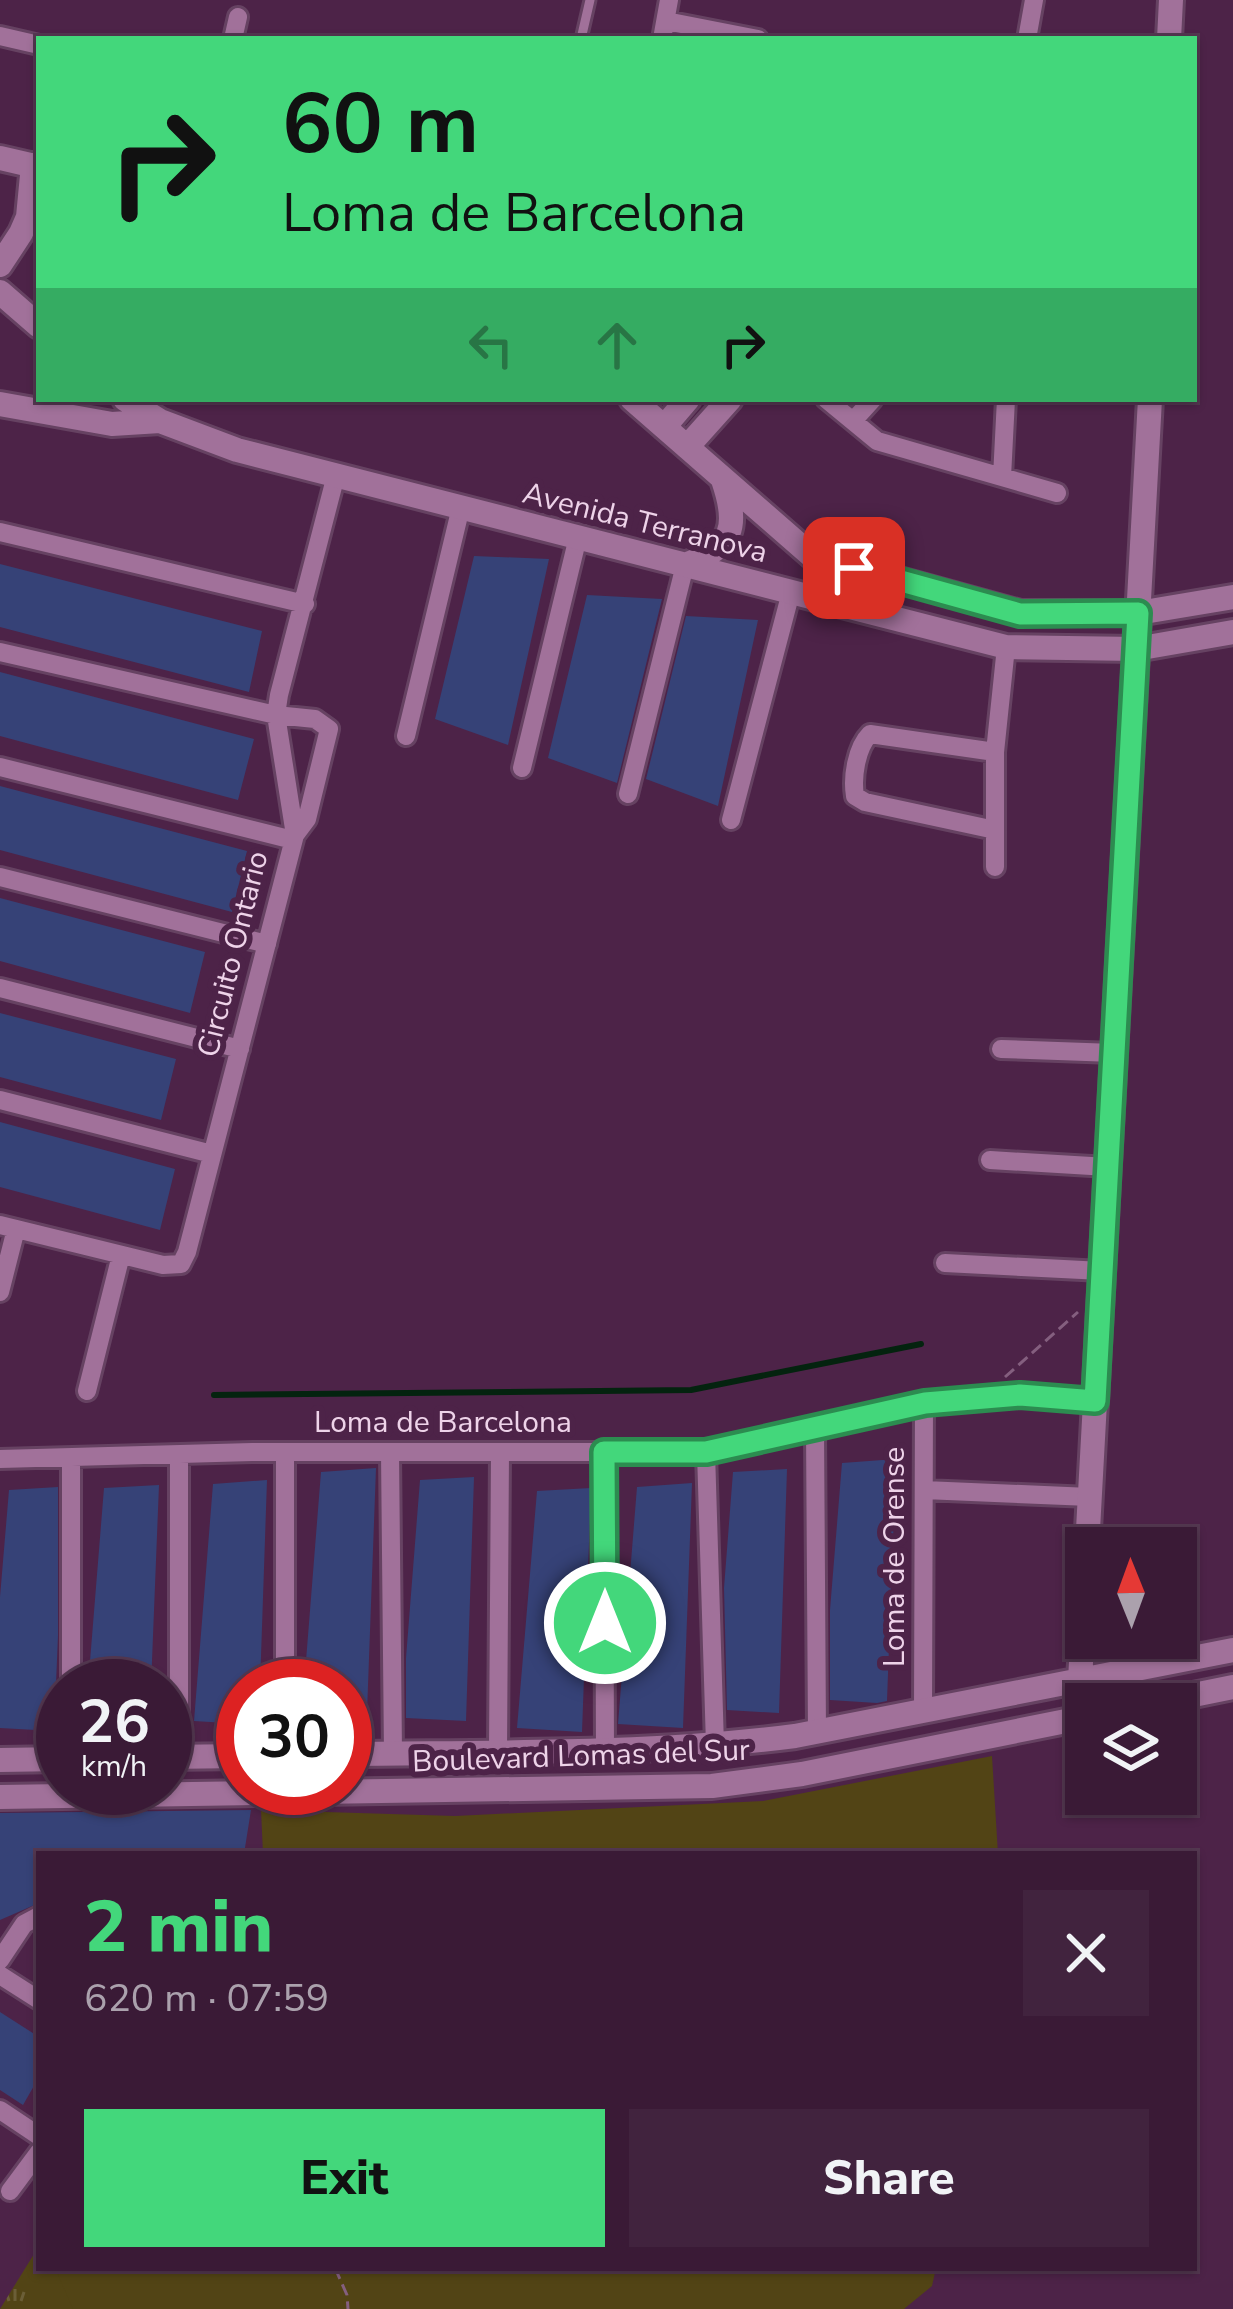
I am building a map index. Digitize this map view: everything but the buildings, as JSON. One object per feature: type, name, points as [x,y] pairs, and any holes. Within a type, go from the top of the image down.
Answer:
[{"type":"street","points":[[669,0],[664,30],[727,36]]},
{"type":"street","points":[[1028,36],[1034,0]]},
{"type":"street","points":[[1169,36],[1172,0]]},
{"type":"street","points":[[234,36],[238,17]]},
{"type":"street","points":[[0,36],[36,44]]},
{"type":"street","points":[[0,158],[36,166],[28,217],[0,265]]},
{"type":"street","points":[[0,292],[36,323]]},
{"type":"street","name":"Avenida Terranova","points":[[130,402],[160,422],[237,450],[1006,647],[1136,649],[1233,632]]},
{"type":"street","name":"Avenida Terranova","points":[[635,402],[812,556],[1020,614],[1138,613],[1233,597]]},
{"type":"street","points":[[664,427],[685,402]]},
{"type":"street","points":[[687,447],[727,402]]},
{"type":"street","points":[[830,402],[877,440],[1057,494]]},
{"type":"street","points":[[853,421],[870,402]]},
{"type":"street","points":[[1002,477],[1006,402]]},
{"type":"street","points":[[1088,1527],[1150,402]]},
{"type":"street","points":[[0,404],[112,424],[160,422]]},
{"type":"street","name":"Circuito Ontario","points":[[8,1227],[163,1265],[181,1264],[187,1252],[294,838],[276,715],[336,475]]},
{"type":"street","points":[[628,794],[685,565],[719,548],[729,535],[733,521],[722,478]]},
{"type":"street","points":[[406,736],[461,507]]},
{"type":"street","points":[[0,532],[304,604]]},
{"type":"street","points":[[522,768],[578,537]]},
{"type":"street","points":[[730,820],[791,592],[812,556]]},
{"type":"street","points":[[994,867],[995,752],[1006,647]]},
{"type":"street","points":[[0,652],[276,715],[315,719],[329,729],[307,819],[294,838],[0,767]]},
{"type":"street","points":[[995,752],[870,734],[863,741],[853,783],[855,796],[866,802],[995,830]]},
{"type":"street","points":[[0,877],[267,944]]},
{"type":"street","points":[[0,988],[240,1049]]},
{"type":"street","points":[[1001,1049],[1114,1053]]},
{"type":"street","points":[[0,1100],[212,1154]]},
{"type":"street","points":[[990,1160],[1108,1167]]},
{"type":"street","points":[[0,1292],[8,1227]]},
{"type":"street","points":[[87,1391],[121,1255]]},
{"type":"street","points":[[944,1263],[1102,1282]]},
{"type":"street","name":"Loma de Barcelona","points":[[0,1459],[285,1452],[706,1452],[925,1403],[1020,1395],[1095,1401]]},
{"type":"street","name":"Loma de Orense","points":[[923,1711],[925,1403]]},
{"type":"street","points":[[815,1428],[818,1732]]},
{"type":"street","points":[[285,1452],[285,1659]]},
{"type":"street","points":[[390,1452],[393,1754]]},
{"type":"street","points":[[498,1752],[500,1452]]},
{"type":"street","points":[[604,1452],[605,1751]]},
{"type":"street","points":[[706,1452],[715,1745]]},
{"type":"street","points":[[174,1659],[179,1456]]},
{"type":"street","points":[[71,1458],[71,1659]]},
{"type":"street","points":[[924,1490],[1090,1496]]},
{"type":"street","name":"Boulevard Lomas del Sur","points":[[372,1754],[715,1745],[818,1732],[1233,1650]]},
{"type":"street","points":[[1080,1683],[1081,1659]]},
{"type":"street","points":[[1197,1694],[1233,1687]]},
{"type":"street","name":"Boulevard Lomas del Sur","points":[[0,1797],[712,1786],[802,1774],[1065,1721]]},
{"type":"street","points":[[446,1753],[448,1792]]},
{"type":"street","points":[[0,1760],[36,1759]]},
{"type":"street","points":[[0,1960],[24,1924],[36,1918]]},
{"type":"street","points":[[0,1975],[36,1998]]},
{"type":"street","points":[[0,2110],[36,2134]]},
{"type":"street","points":[[10,2191],[36,2156]]},
{"type":"lane","points":[[582,36],[590,0]]},
{"type":"path","points":[[981,1398],[1102,1282]]},
{"type":"path","points":[[336,2271],[348,2309]]},
{"type":"green space","points":[[992,1756],[998,1851],[263,1851],[261,1815],[455,1816],[763,1801]]},
{"type":"green space","points":[[36,2251],[36,2271],[71,2271],[83,2309],[0,2309]]},
{"type":"green space","points":[[56,2271],[935,2271],[932,2286],[904,2309],[73,2309]]},
{"type":"waterway","points":[[214,1395],[691,1390],[921,1344]]},
{"type":"route","points":[[605,1623],[604,1452],[706,1452],[925,1403],[1020,1395],[1095,1401],[1138,613],[1020,614],[854,568]]}]
